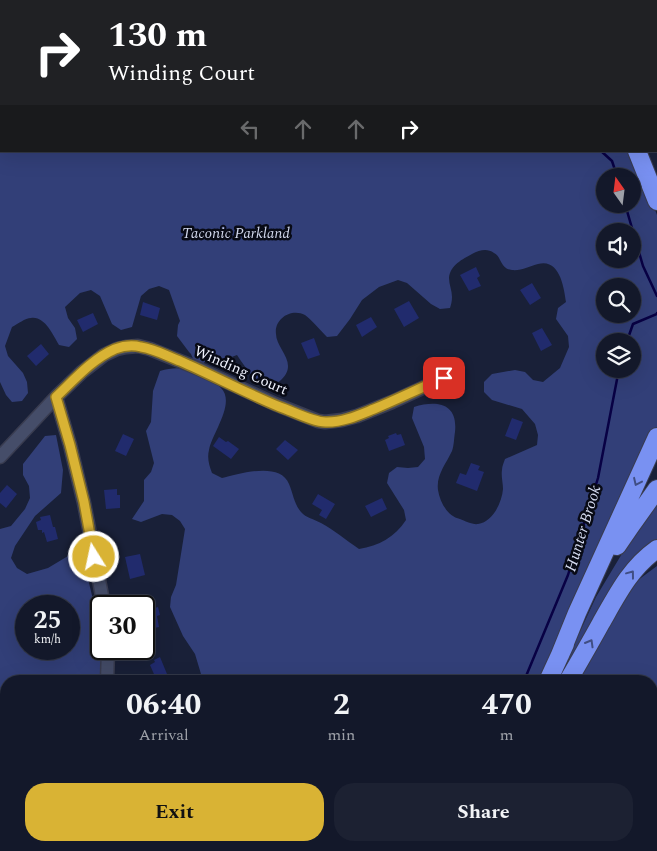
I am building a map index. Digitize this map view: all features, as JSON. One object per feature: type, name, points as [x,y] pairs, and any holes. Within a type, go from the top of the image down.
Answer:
[{"type":"highway","points":[[637,152],[657,201]]},
{"type":"highway","points":[[649,152],[657,168]]},
{"type":"highway","points":[[560,655],[577,613],[657,438]]},
{"type":"highway","points":[[551,675],[608,562],[630,526],[657,489]]},
{"type":"highway","points":[[571,675],[624,584],[641,562],[657,549]]},
{"type":"street","name":"Winding Court","points":[[0,458],[56,397],[82,372],[104,355],[126,346],[150,349],[275,404],[325,422],[357,416],[444,378]]},
{"type":"street","points":[[56,397],[84,502],[102,595]]},
{"type":"street","points":[[106,675],[107,660]]},
{"type":"green space","name":"Taconic Parkland","points":[[0,152],[633,152],[639,168],[596,168],[596,213],[641,213],[641,172],[657,215],[657,429],[544,675],[202,675],[195,654],[183,636],[170,607],[171,597],[176,585],[185,529],[180,521],[172,515],[162,514],[141,522],[132,519],[144,501],[144,480],[151,472],[154,463],[146,431],[151,422],[153,391],[160,371],[177,368],[193,372],[213,382],[225,394],[225,410],[208,453],[212,473],[222,478],[258,471],[277,473],[284,477],[289,484],[297,506],[303,514],[326,526],[359,549],[373,546],[386,540],[406,520],[404,510],[387,483],[389,473],[397,467],[418,467],[425,459],[424,447],[412,418],[414,407],[431,404],[444,406],[453,415],[455,432],[452,451],[438,479],[440,499],[448,512],[455,517],[474,524],[488,520],[496,511],[501,500],[503,489],[502,469],[505,459],[537,445],[538,435],[535,424],[522,409],[492,400],[484,392],[484,382],[492,374],[515,370],[525,372],[533,380],[543,382],[560,368],[569,347],[568,336],[556,319],[558,308],[566,302],[564,289],[560,276],[551,265],[545,263],[512,270],[505,267],[497,255],[491,251],[478,251],[461,260],[450,273],[452,297],[450,308],[440,309],[431,304],[407,283],[398,280],[379,287],[362,300],[337,336],[327,337],[313,322],[300,313],[284,316],[276,329],[278,342],[288,366],[281,380],[267,385],[261,383],[250,373],[237,355],[218,362],[206,361],[197,368],[191,354],[177,336],[180,321],[169,290],[159,286],[149,289],[141,296],[132,327],[121,330],[112,324],[100,296],[91,290],[80,293],[65,307],[68,318],[75,328],[77,339],[69,347],[59,345],[48,327],[36,318],[26,319],[12,327],[5,346],[8,356],[23,373],[27,382],[28,393],[22,401],[12,402],[6,395],[0,382]]},
{"type":"green space","points":[[56,435],[63,470],[61,493],[35,516],[15,546],[11,558],[17,568],[27,574],[48,568],[68,556],[76,561],[83,558],[92,595],[90,595],[90,660],[102,660],[102,675],[0,675],[0,529],[11,526],[25,509],[30,498],[29,486],[23,475],[23,464],[45,436]]},
{"type":"green space","points":[[657,503],[657,547],[568,675],[560,675],[596,597],[635,532]]},
{"type":"green space","points":[[657,566],[657,675],[582,675],[634,583]]},
{"type":"building","points":[[476,267],[480,276],[477,278],[481,286],[469,291],[460,275]]},
{"type":"building","points":[[532,283],[541,298],[530,305],[520,290]]},
{"type":"building","points":[[409,301],[419,318],[404,327],[394,309]]},
{"type":"building","points":[[143,302],[160,308],[157,320],[140,315]]},
{"type":"building","points":[[93,313],[98,324],[83,332],[77,320]]},
{"type":"building","points":[[371,317],[377,327],[362,337],[356,325]]},
{"type":"building","points":[[542,328],[552,345],[541,351],[532,333]]},
{"type":"building","points":[[314,338],[320,355],[308,359],[301,343]]},
{"type":"building","points":[[41,344],[49,354],[36,366],[27,356]]},
{"type":"building","points":[[512,418],[523,422],[516,440],[505,436]]},
{"type":"building","points":[[396,433],[397,435],[401,434],[405,445],[389,451],[385,440],[389,438],[388,436]]},
{"type":"building","points":[[123,434],[134,439],[126,456],[115,451]]},
{"type":"building","points":[[219,437],[239,449],[231,459],[213,446]]},
{"type":"building","points":[[285,440],[298,450],[288,460],[276,449]]},
{"type":"building","points":[[471,463],[480,466],[478,470],[484,472],[477,491],[456,483],[460,473],[466,475]]},
{"type":"building","points":[[7,485],[17,494],[6,508],[0,503],[0,493]]},
{"type":"building","points":[[117,489],[117,495],[120,495],[120,508],[106,509],[104,490]]},
{"type":"building","points":[[318,494],[335,504],[326,519],[319,515],[322,510],[312,504]]},
{"type":"building","points":[[382,498],[387,509],[371,517],[365,506]]},
{"type":"building","points":[[50,515],[58,539],[47,542],[44,532],[42,533],[42,530],[38,530],[36,522],[41,520],[40,517]]},
{"type":"building","points":[[140,554],[145,575],[130,579],[125,557]]},
{"type":"building","points":[[158,607],[160,615],[157,616],[159,627],[155,628],[155,608]]},
{"type":"building","points":[[160,657],[168,675],[154,675],[150,665],[155,662],[154,660]]},
{"type":"waterway","name":"Hunter Brook","points":[[602,152],[612,161],[614,168]]},
{"type":"waterway","name":"Hunter Brook","points":[[628,213],[643,266],[657,296]]},
{"type":"waterway","name":"Hunter Brook","points":[[630,333],[633,324],[657,313]]},
{"type":"waterway","name":"Hunter Brook","points":[[526,675],[568,575],[598,478],[617,378]]},
{"type":"route","points":[[94,557],[84,502],[56,397],[82,372],[104,355],[126,346],[150,349],[275,404],[325,422],[357,416],[444,378]]}]
